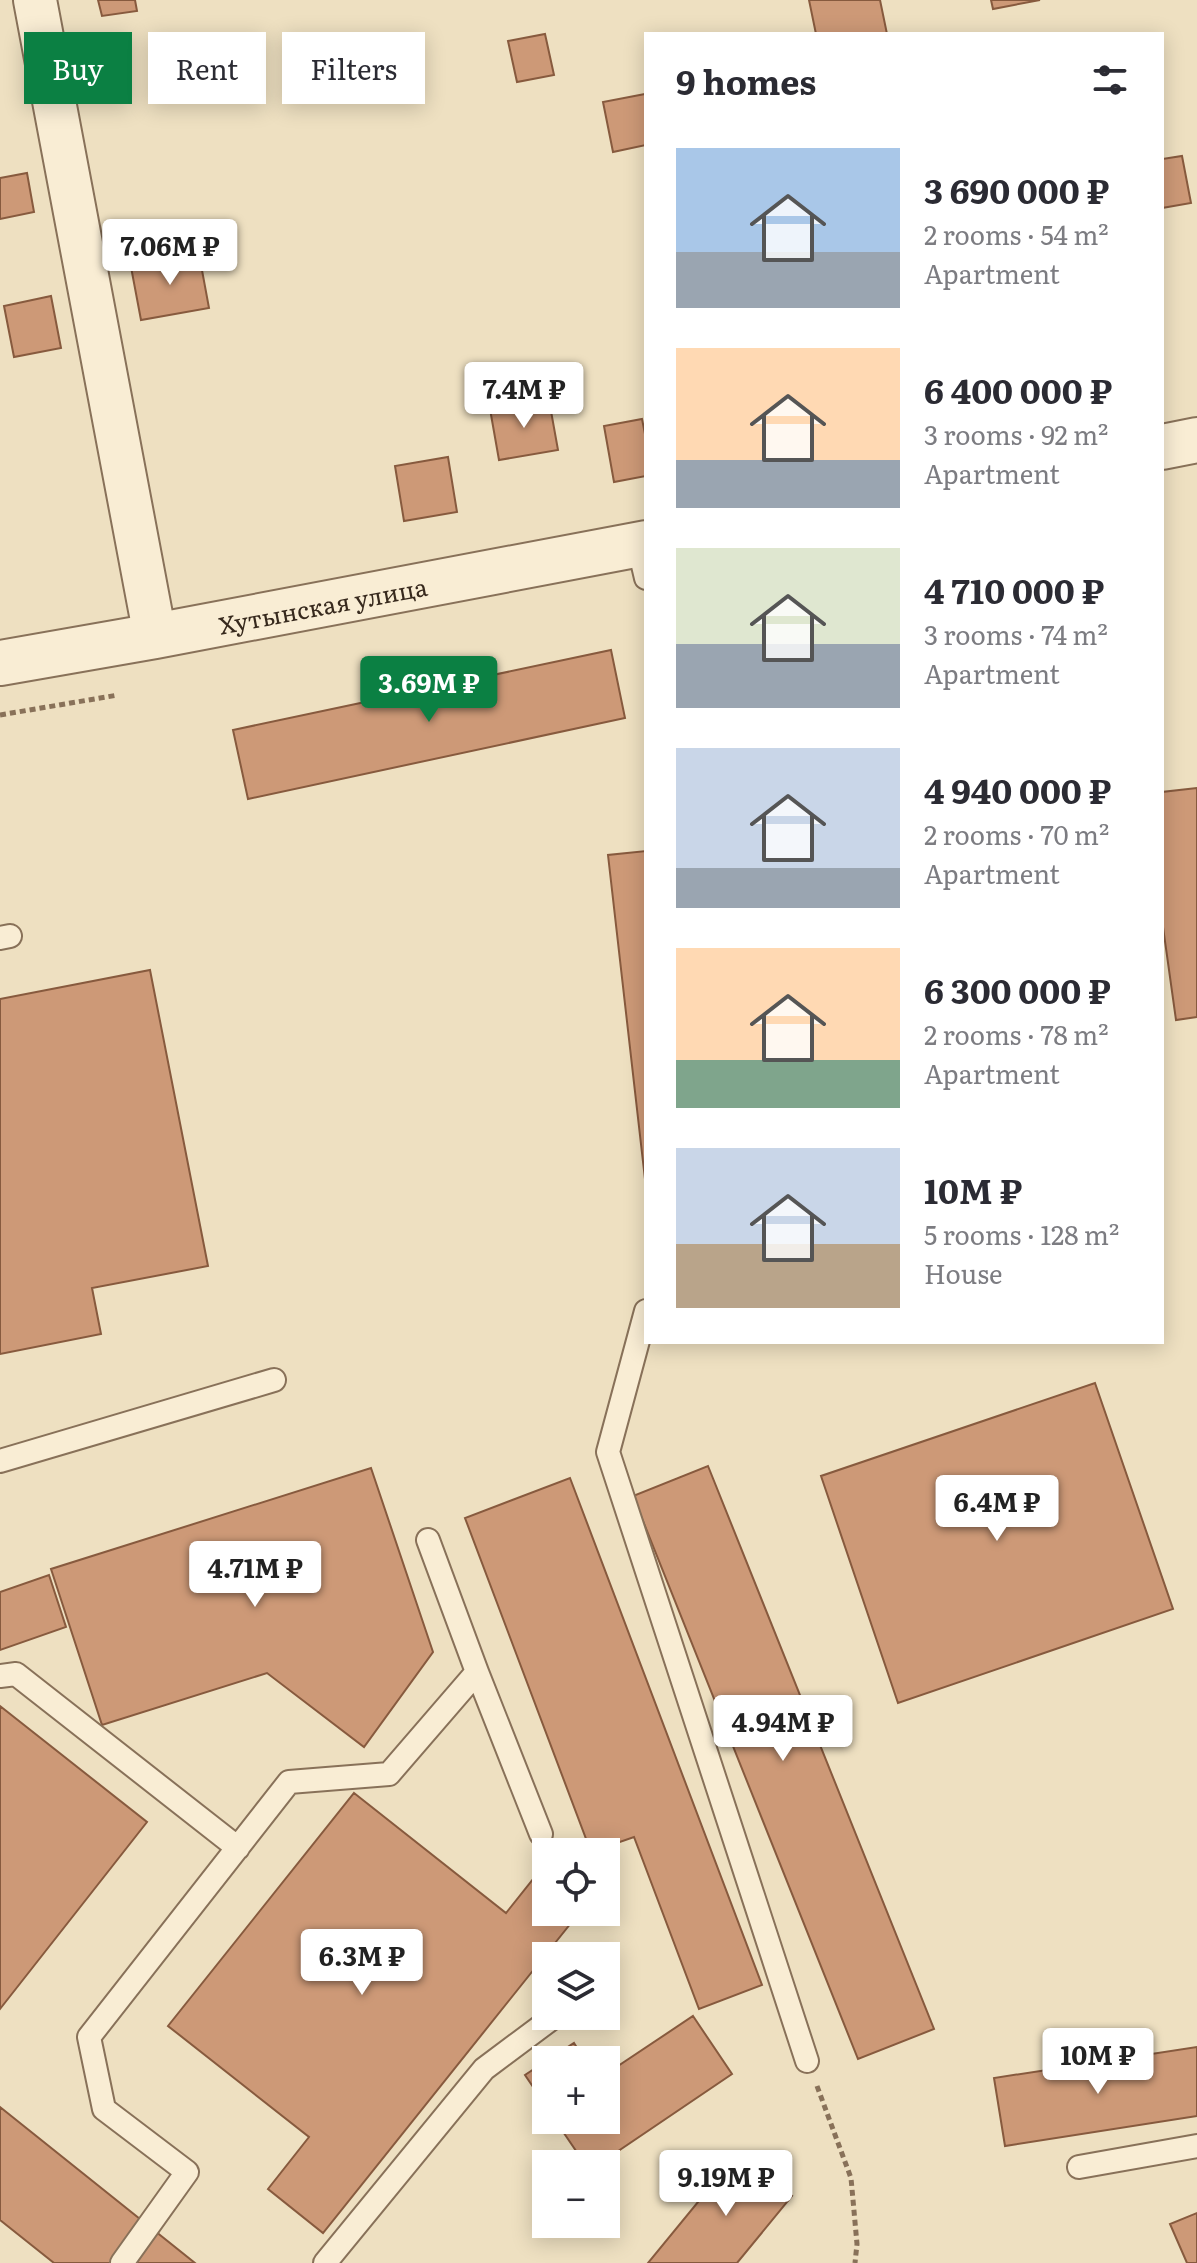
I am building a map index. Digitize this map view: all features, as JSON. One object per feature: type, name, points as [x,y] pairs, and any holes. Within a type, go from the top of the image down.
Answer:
[{"type":"street","points":[[35,0],[155,636]]},
{"type":"street","points":[[1164,447],[1197,440]]},
{"type":"street","name":"Хутынская улица","points":[[0,663],[643,555]]},
{"type":"lane","points":[[644,1318],[608,1452],[807,2061]]},
{"type":"lane","points":[[0,1461],[274,1380]]},
{"type":"lane","points":[[428,1540],[541,1834]]},
{"type":"lane","points":[[122,2263],[187,2172],[104,2109],[89,2037],[289,1782],[389,1774],[477,1672]]},
{"type":"lane","points":[[0,1676],[16,1674],[238,1848]]},
{"type":"lane","points":[[325,2263],[484,2069],[536,2030]]},
{"type":"lane","points":[[1079,2167],[1197,2146]]},
{"type":"path","points":[[0,715],[118,695]]},
{"type":"path","points":[[807,2061],[851,2178],[857,2244],[855,2263]]},
{"type":"building","points":[[98,0],[135,0],[137,11],[102,16]]},
{"type":"building","points":[[809,0],[880,0],[887,32],[816,32]]},
{"type":"building","points":[[991,0],[1040,0],[993,9]]},
{"type":"building","points":[[545,34],[554,75],[517,82],[508,41]]},
{"type":"building","points":[[644,94],[644,145],[613,152],[603,102]]},
{"type":"building","points":[[1182,156],[1191,203],[1164,208],[1164,159]]},
{"type":"building","points":[[27,173],[34,212],[0,219],[0,178]]},
{"type":"building","points":[[199,254],[209,308],[141,320],[131,267]]},
{"type":"building","points":[[51,296],[61,348],[14,357],[4,306]]},
{"type":"building","points":[[549,400],[558,450],[499,460],[490,409]]},
{"type":"building","points":[[642,419],[644,476],[614,482],[604,426]]},
{"type":"building","points":[[448,457],[457,512],[404,521],[395,466]]},
{"type":"building","points":[[611,650],[625,718],[248,799],[233,730]]},
{"type":"building","points":[[1197,788],[1197,1017],[1176,1020],[1164,934],[1164,792]]},
{"type":"building","points":[[644,851],[644,1170],[608,855]]},
{"type":"building","points":[[150,970],[208,1266],[92,1288],[101,1334],[0,1354],[0,999]]},
{"type":"building","points":[[1095,1383],[1173,1609],[898,1703],[821,1476]]},
{"type":"building","points":[[708,1466],[934,2029],[858,2059],[633,1496]]},
{"type":"building","points":[[371,1468],[433,1652],[364,1747],[267,1673],[102,1725],[51,1569]]},
{"type":"building","points":[[570,1478],[762,1985],[699,2009],[634,1837],[620,1842],[620,1838],[586,1838],[465,1518]]},
{"type":"building","points":[[49,1575],[66,1627],[0,1650],[0,1592]]},
{"type":"building","points":[[0,1706],[147,1822],[0,2009]]},
{"type":"building","points":[[354,1793],[506,1913],[532,1880],[532,1926],[569,1926],[556,1942],[532,1942],[532,1972],[323,2233],[268,2189],[309,2137],[168,2026]]},
{"type":"building","points":[[693,2016],[732,2074],[620,2150],[575,2150],[565,2134],[620,2134],[620,2065]]},
{"type":"building","points":[[1197,2047],[1197,2116],[1005,2146],[994,2078]]},
{"type":"building","points":[[532,2070],[532,2085],[525,2075]]},
{"type":"building","points":[[0,2107],[195,2263],[54,2263],[0,2220]]},
{"type":"building","points":[[739,2152],[792,2196],[737,2263],[648,2263]]},
{"type":"building","points":[[1197,2213],[1197,2263],[1187,2263],[1170,2224]]}]
